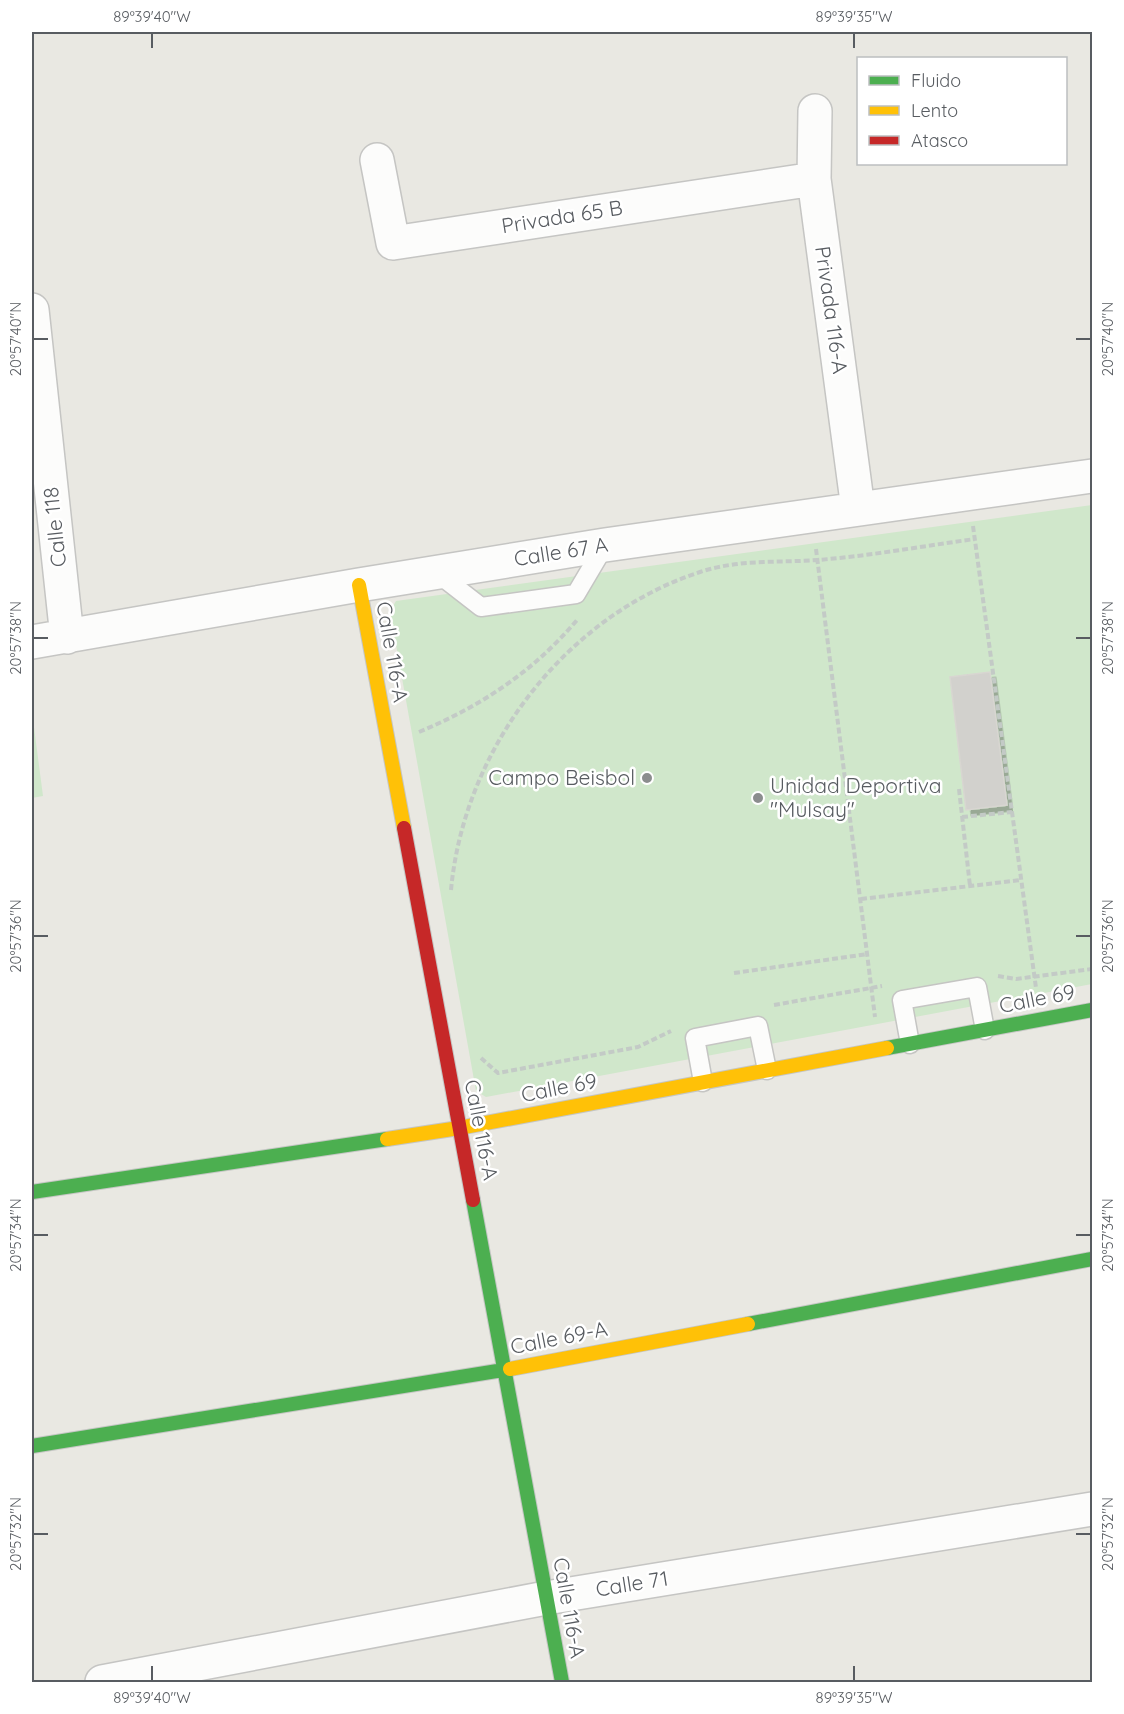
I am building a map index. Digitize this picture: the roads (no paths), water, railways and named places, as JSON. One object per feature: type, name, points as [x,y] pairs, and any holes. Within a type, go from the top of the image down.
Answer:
[{"type":"street","name":"Privada 116-A","points":[[814,111],[814,179],[858,509]]},
{"type":"street","name":"Privada 65 B","points":[[377,160],[393,243],[814,179]]},
{"type":"street","name":"Calle 118","points":[[32,310],[68,637]]},
{"type":"street","name":"Calle 67 A","points":[[32,642],[605,545],[1092,476]]},
{"type":"street","name":"Calle 116-A","points":[[359,585],[562,1683]]},
{"type":"street","name":"Calle 69","points":[[32,1192],[459,1128],[1092,1010]]},
{"type":"street","name":"Calle 69-A","points":[[32,1446],[504,1370],[1092,1259]]},
{"type":"street","name":"Calle 71","points":[[102,1683],[546,1598],[1092,1509]]},
{"type":"lane","points":[[436,572],[481,607],[576,594],[605,545]]},
{"type":"lane","points":[[910,1044],[902,1000],[977,987],[985,1030]]},
{"type":"lane","points":[[703,1082],[695,1038],[758,1026],[767,1070]]},
{"type":"place","name":"Campo Beisbol","points":[[647,778]]},
{"type":"place","name":"Unidad Deportiva \"Mulsay\"","points":[[758,798]]}]
